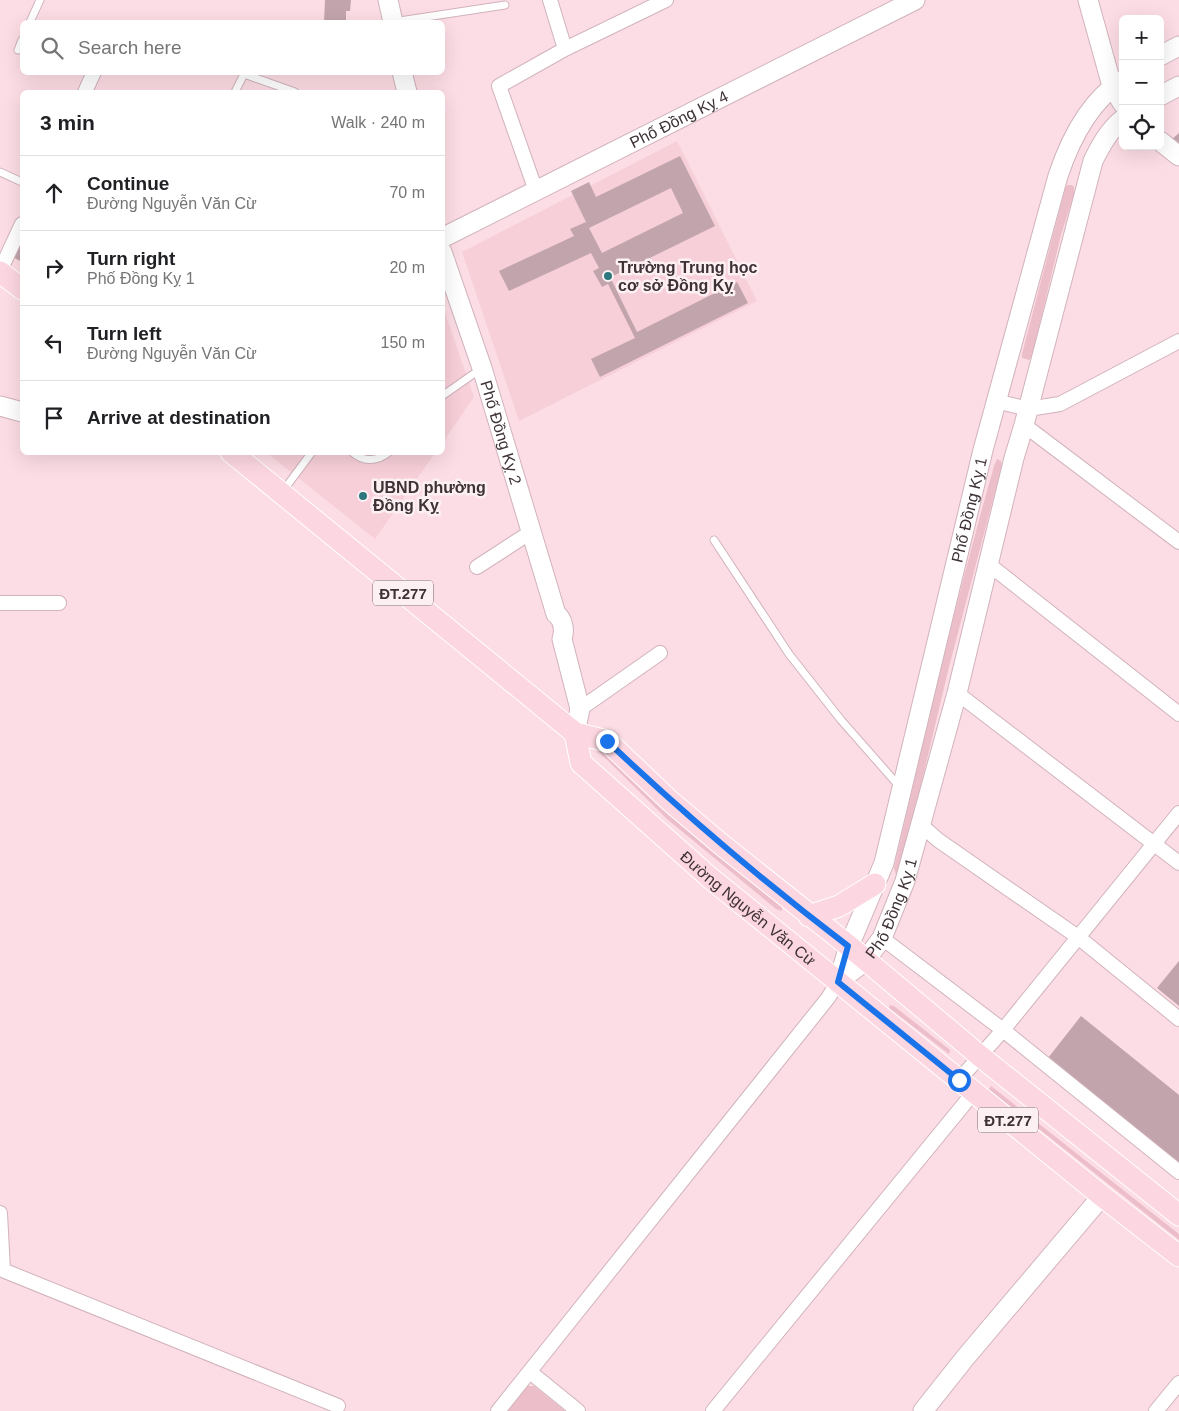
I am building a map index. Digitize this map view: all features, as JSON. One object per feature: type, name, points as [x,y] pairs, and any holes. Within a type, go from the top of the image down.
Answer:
[{"type":"main road","points":[[388,0],[392,20]]},
{"type":"main road","points":[[1092,2],[1118,83]]},
{"type":"main road","name":"Phố Đồng Kỵ 4","points":[[445,236],[903,3]]},
{"type":"main road","points":[[1164,54],[1179,46]]},
{"type":"main road","points":[[403,75],[406,90]]},
{"type":"main road","name":"Phố Đồng Kỵ 1","points":[[838,982],[848,946],[884,863],[996,401],[1065,154],[1083,122],[1118,83]]},
{"type":"main road","points":[[1164,94],[1179,86]]},
{"type":"main road","name":"Phố Đồng Kỵ 1","points":[[838,982],[865,961],[882,938],[905,882],[957,693],[1014,458],[1094,161],[1105,139],[1119,122]]},
{"type":"main road","points":[[1164,145],[1179,156]]},
{"type":"main road","name":"Phố Đồng Kỵ 2","points":[[445,261],[482,368],[556,614],[554,627],[557,634],[562,638],[580,709],[575,733]]},
{"type":"main road","points":[[0,272],[20,287]]},
{"type":"main road","points":[[0,406],[20,411]]},
{"type":"main road","name":"Đường Nguyễn Văn Cừ","points":[[236,455],[575,733],[607,741],[685,814],[980,1056],[1179,1215]]},
{"type":"main road","name":"Đường Nguyễn Văn Cừ","points":[[575,733],[581,763],[708,878],[1179,1256]]},
{"type":"main road","points":[[809,916],[837,907],[875,884]]},
{"type":"main road","points":[[923,1411],[965,1358],[1102,1196]]},
{"type":"street","points":[[550,0],[565,49]]},
{"type":"street","points":[[536,191],[499,86],[565,49],[666,0]]},
{"type":"street","points":[[86,90],[93,75]]},
{"type":"street","points":[[0,272],[20,228]]},
{"type":"street","points":[[1026,417],[1060,404],[1179,341]]},
{"type":"street","points":[[996,401],[1026,417],[1179,542]]},
{"type":"street","points":[[477,567],[531,532]]},
{"type":"street","points":[[987,563],[1179,714]]},
{"type":"street","points":[[0,602],[59,603]]},
{"type":"street","points":[[580,709],[660,653]]},
{"type":"street","points":[[957,693],[1179,863]]},
{"type":"street","points":[[714,1411],[966,1086],[980,1056],[1179,813]]},
{"type":"street","points":[[921,825],[938,840],[1078,938],[1179,1019]]},
{"type":"street","points":[[882,938],[1003,1030],[1179,1172]]},
{"type":"street","points":[[498,1411],[827,999],[838,982]]},
{"type":"street","points":[[0,1213],[1,1269],[338,1406]]},
{"type":"street","points":[[530,1372],[578,1411]]},
{"type":"street","points":[[1156,1411],[1179,1383]]},
{"type":"lane","points":[[31,20],[40,0]]},
{"type":"lane","points":[[405,20],[505,5]]},
{"type":"lane","points":[[18,50],[20,45]]},
{"type":"lane","points":[[236,90],[244,75]]},
{"type":"lane","points":[[247,75],[289,90]]},
{"type":"lane","points":[[0,172],[20,181]]},
{"type":"lane","points":[[445,394],[482,368]]},
{"type":"lane","points":[[282,494],[310,455]]},
{"type":"lane","points":[[357,455],[364,459],[373,460],[386,455]]},
{"type":"lane","points":[[714,540],[789,654],[842,720],[901,788]]},
{"type":"shaded area","name":"Trường Trung học cơ sở Đồng Kỵ","points":[[677,141],[757,301],[519,421],[462,252]]},
{"type":"shaded area","points":[[1067,185],[1074,187],[1074,194],[1061,235],[1032,356],[1029,360],[1022,358],[1022,354]]},
{"type":"shaded area","name":"UBND phường Đồng Kỵ","points":[[445,313],[474,397],[445,439]]},
{"type":"shaded area","name":"UBND phường Đồng Kỵ","points":[[270,455],[434,455],[375,539]]},
{"type":"shaded area","points":[[997,459],[1001,461],[1002,465],[948,671],[902,865],[896,875],[894,868],[941,666],[980,516]]},
{"type":"shaded area","points":[[598,745],[782,905],[782,911],[776,909],[667,819],[595,748]]},
{"type":"shaded area","points":[[890,1005],[894,1006],[950,1050],[949,1054],[889,1008]]},
{"type":"shaded area","points":[[991,1086],[1179,1234],[1179,1240],[991,1091],[989,1089]]},
{"type":"shaded area","points":[[527,1386],[534,1386],[565,1411],[507,1411]]},
{"type":"building","points":[[325,0],[351,0],[350,11],[346,11],[346,20],[324,20]]},
{"type":"building","points":[[1179,133],[1179,152],[1171,140]]},
{"type":"building","points":[[680,156],[715,226],[613,276],[611,279],[637,332],[737,282],[748,303],[600,377],[591,359],[635,338],[608,284],[602,287],[593,271],[599,268],[591,253],[509,291],[499,271],[574,236],[570,229],[586,222],[571,191],[589,182],[596,197]],"holes":[[[671,188],[683,213],[602,253],[589,228]]]},
{"type":"building","points":[[20,238],[20,261],[11,256]]},
{"type":"building","points":[[1179,961],[1179,1006],[1157,988]]},
{"type":"building","points":[[1081,1016],[1179,1095],[1179,1163],[1048,1058]]},
{"type":"place","name":"Trường Trung học cơ sở Đồng Kỵ","points":[[608,276]]},
{"type":"place","name":"UBND phường Đồng Kỵ","points":[[363,496]]},
{"type":"route","points":[[607,741],[670,801],[848,946],[838,982],[959,1080]]}]
